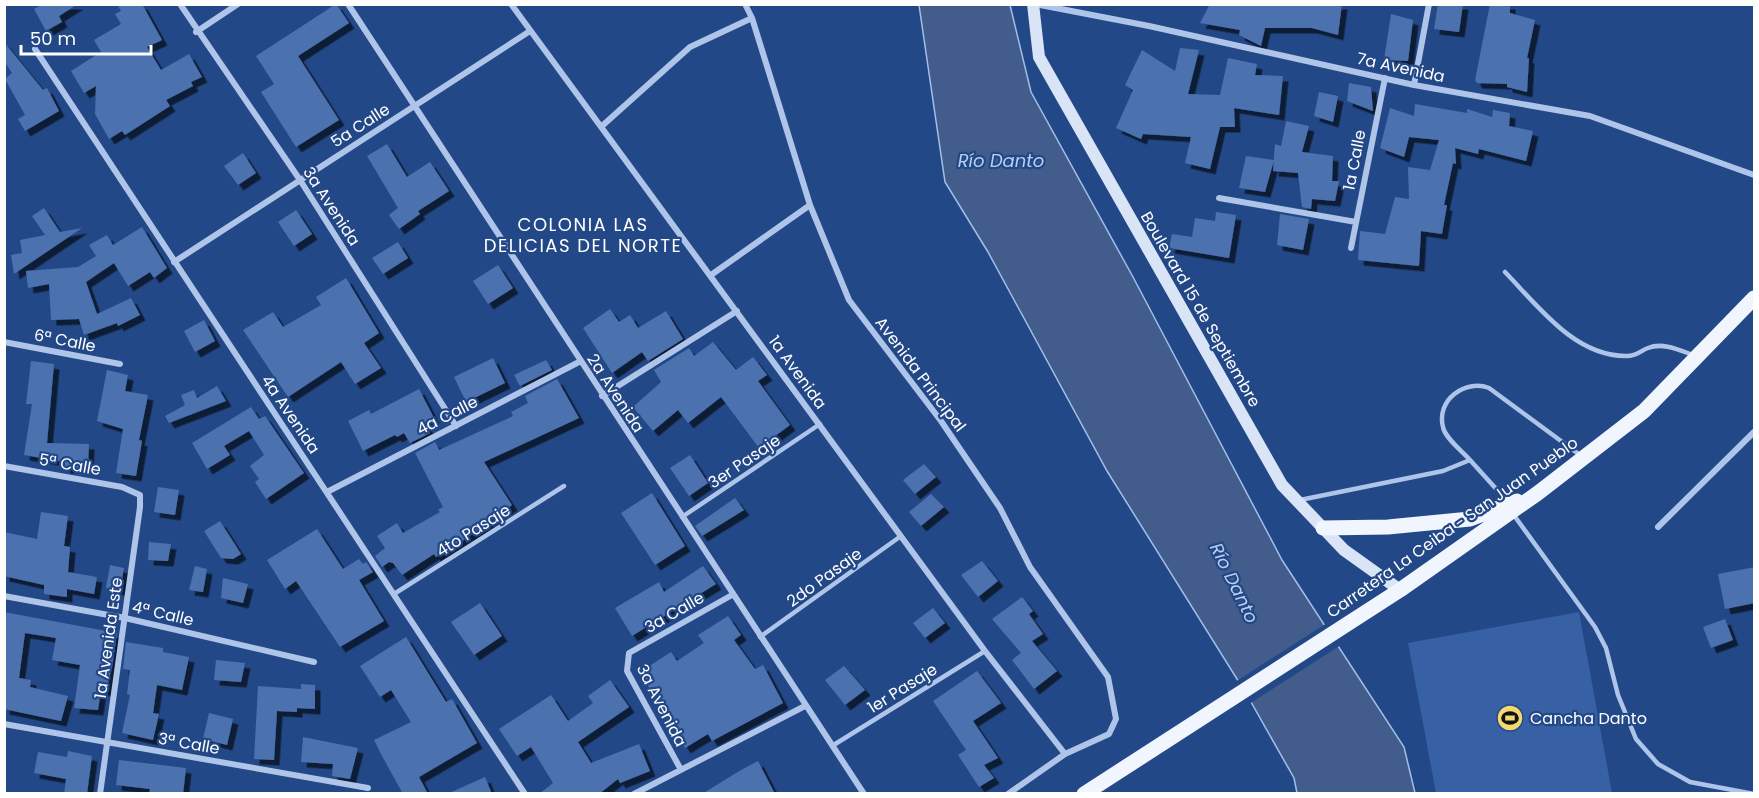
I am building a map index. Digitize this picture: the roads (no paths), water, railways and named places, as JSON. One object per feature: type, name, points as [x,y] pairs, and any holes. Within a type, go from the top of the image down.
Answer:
[{"type":"main road","name":"Carretera La Ceiba - San Juan Pueblo","points":[[1088,792],[1112,774],[1400,590],[1510,508],[1538,493],[1644,411],[1755,298]]},
{"type":"main road","points":[[1323,528],[1388,527],[1470,519],[1510,508]]},
{"type":"street","name":"3a Avenida","points":[[180,4],[196,32],[300,180],[456,426]]},
{"type":"street","points":[[196,32],[238,4]]},
{"type":"street","name":"2a Avenida","points":[[348,4],[412,107],[864,794]]},
{"type":"street","name":"1a Avenida","points":[[511,4],[985,651],[1065,754]]},
{"type":"street","name":"Avenida Principal","points":[[745,4],[752,18],[810,206],[849,300],[941,421],[1000,508],[1030,567],[1108,677],[1116,719],[1109,734],[1065,754]]},
{"type":"street","name":"7a Avenida","points":[[1034,4],[1149,26],[1414,85],[1590,116],[1755,175]]},
{"type":"street","name":"Boulevard 15 de Septiembre","points":[[1034,4],[1039,57],[1282,485],[1344,550],[1400,590]]},
{"type":"street","points":[[1414,85],[1429,4]]},
{"type":"street","points":[[602,126],[690,47],[752,18]]},
{"type":"street","name":"5a Calle","points":[[174,261],[530,31]]},
{"type":"street","name":"4a Avenida","points":[[35,49],[525,794]]},
{"type":"street","name":"1a Calle","points":[[1351,248],[1385,78]]},
{"type":"street","points":[[1219,198],[1356,222]]},
{"type":"street","points":[[711,275],[810,206]]},
{"type":"street","points":[[602,396],[737,311]]},
{"type":"street","name":"6ª Calle","points":[[4,342],[120,364]]},
{"type":"street","name":"4a Calle","points":[[327,492],[579,362]]},
{"type":"street","points":[[1658,527],[1755,432]]},
{"type":"street","name":"5ª Calle","points":[[4,466],[131,490]]},
{"type":"street","name":"1a Avenida Este","points":[[100,794],[140,507],[140,495],[131,490]]},
{"type":"street","name":"3a Calle","points":[[629,654],[732,595]]},
{"type":"street","name":"4ª Calle","points":[[4,596],[125,618],[314,662]]},
{"type":"street","name":"3a Avenida","points":[[629,654],[627,671],[680,768]]},
{"type":"street","points":[[634,794],[680,768],[805,705]]},
{"type":"street","name":"3ª Calle","points":[[4,724],[368,788]]},
{"type":"street","points":[[1008,794],[1065,754]]},
{"type":"lane","points":[[1505,272],[1558,327],[1581,343],[1618,356],[1636,356],[1655,346],[1667,346],[1698,357]]},
{"type":"lane","points":[[1584,458],[1489,388],[1477,384],[1467,385],[1444,405],[1443,430],[1510,508],[1595,627],[1606,648],[1618,695],[1636,739],[1658,764],[1690,782],[1754,794]]},
{"type":"lane","name":"3er Pasaje","points":[[682,517],[819,424]]},
{"type":"lane","points":[[1297,501],[1443,471],[1470,460]]},
{"type":"lane","name":"4to Pasaje","points":[[394,594],[564,486]]},
{"type":"lane","name":"2do Pasaje","points":[[760,637],[901,536]]},
{"type":"lane","name":"1er Pasaje","points":[[832,746],[985,651]]},
{"type":"water","name":"Río Danto","points":[[919,5],[1010,5],[1031,92],[1133,277],[1282,560],[1404,747],[1415,793],[1297,793],[1294,778],[1247,695],[1107,471],[988,252],[945,182]]},
{"type":"place","name":"Cancha Danto","points":[[1510,718]]},
{"type":"district","name":"COLONIA LAS DELICIAS DEL NORTE","points":[[583,235]]}]
